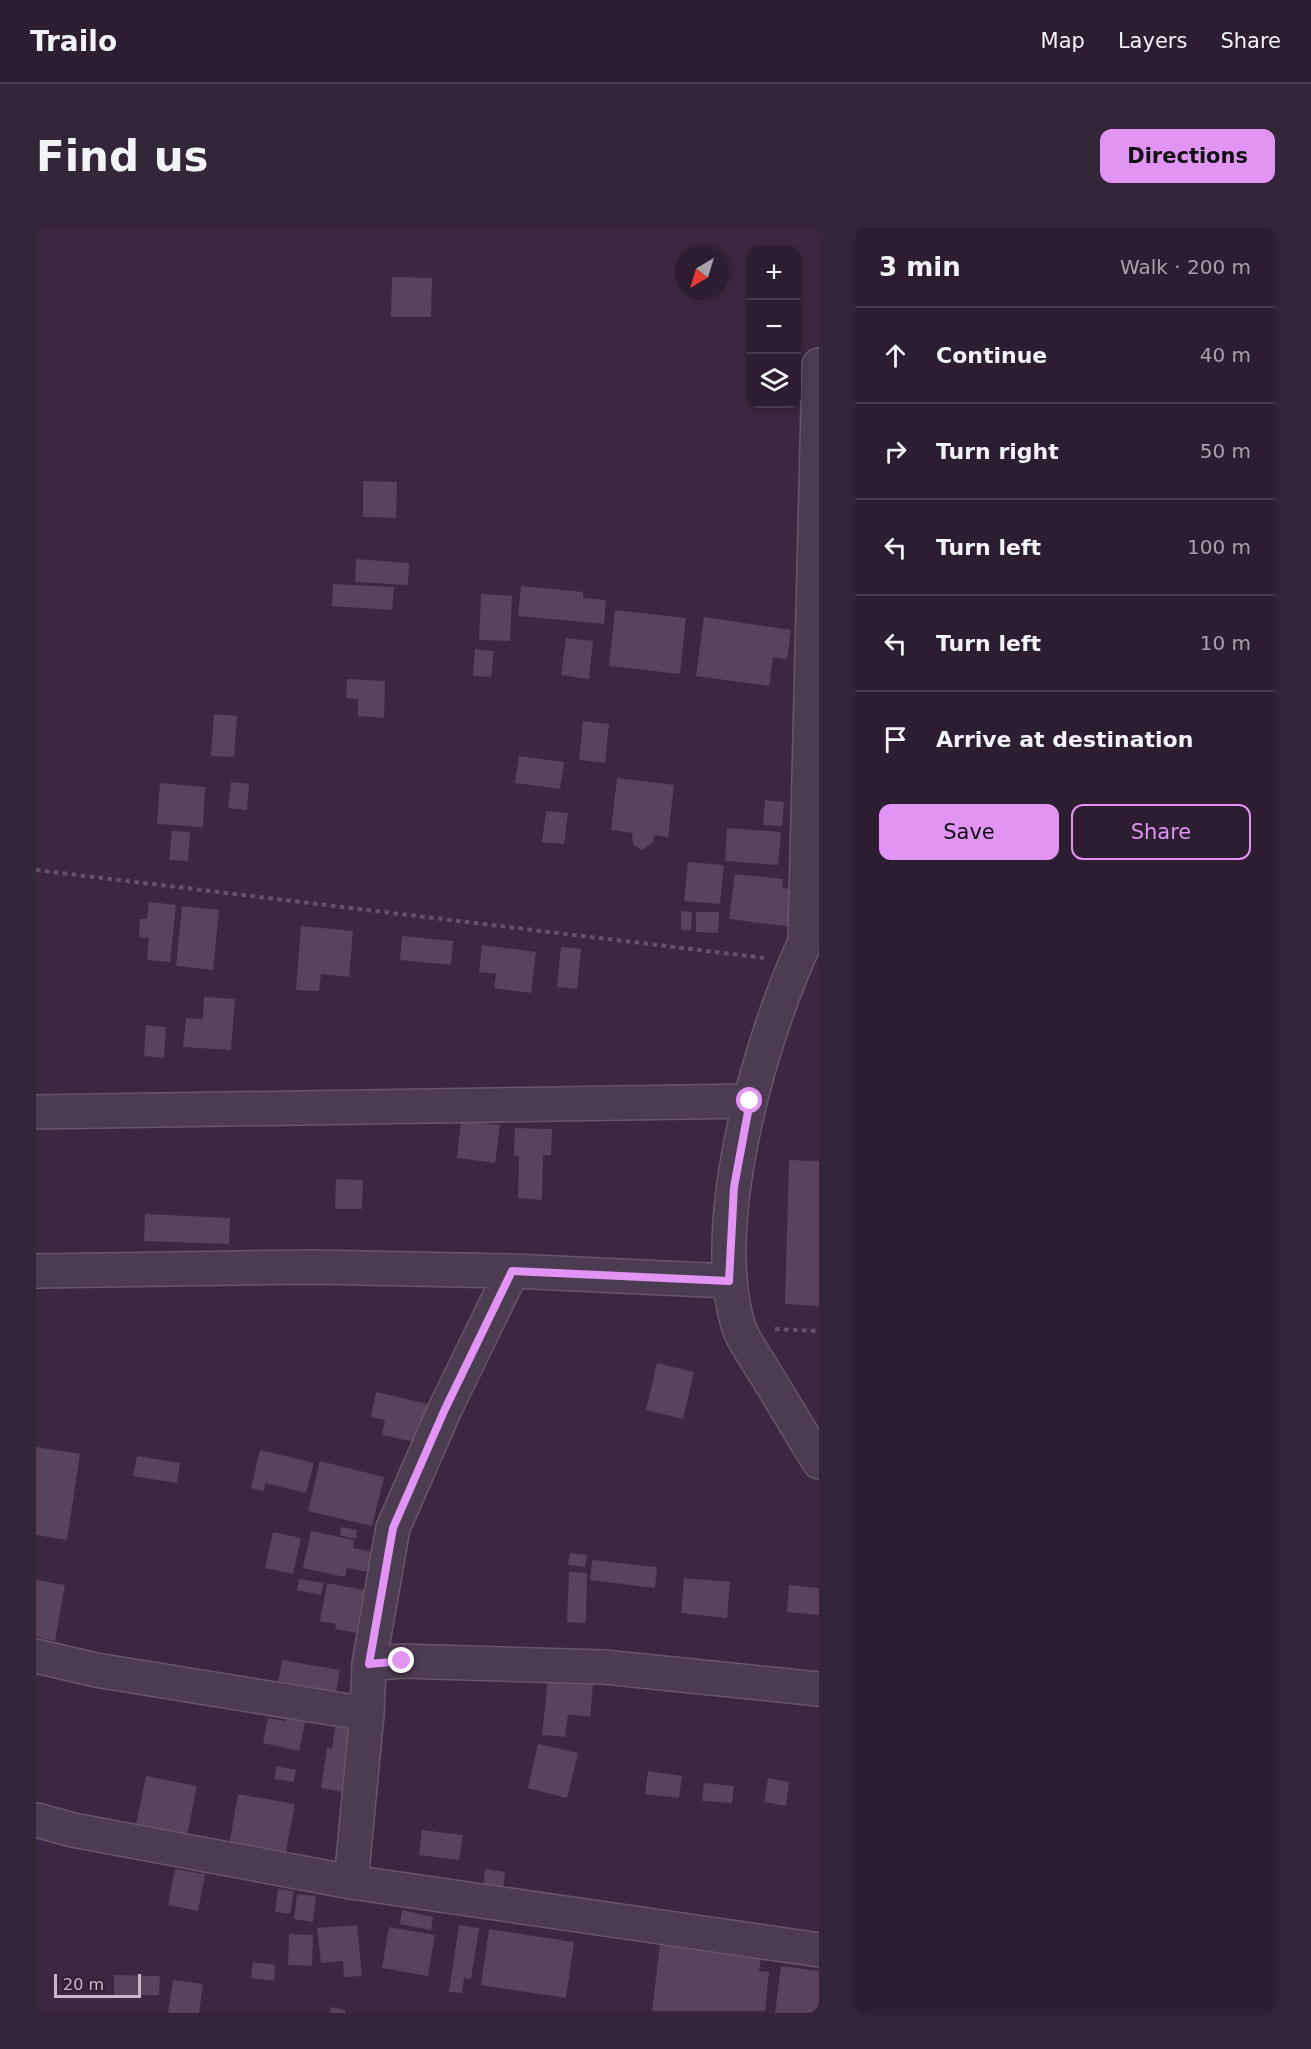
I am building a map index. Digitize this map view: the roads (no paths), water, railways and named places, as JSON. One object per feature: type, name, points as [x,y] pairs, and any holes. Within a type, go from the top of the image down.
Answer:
[{"type":"street","points":[[819,365],[805,942],[783,989],[750,1101],[734,1187],[729,1281],[738,1328],[819,1462]]},
{"type":"street","points":[[36,1112],[750,1101]]},
{"type":"street","points":[[36,1271],[312,1267],[512,1271],[729,1281]]},
{"type":"street","points":[[351,1882],[367,1714],[369,1664],[393,1528],[445,1409],[512,1271]]},
{"type":"street","points":[[36,1656],[96,1670],[367,1714]]},
{"type":"street","points":[[369,1664],[402,1661],[604,1667],[819,1689]]},
{"type":"street","points":[[36,1820],[73,1830],[351,1882],[819,1950]]}]
